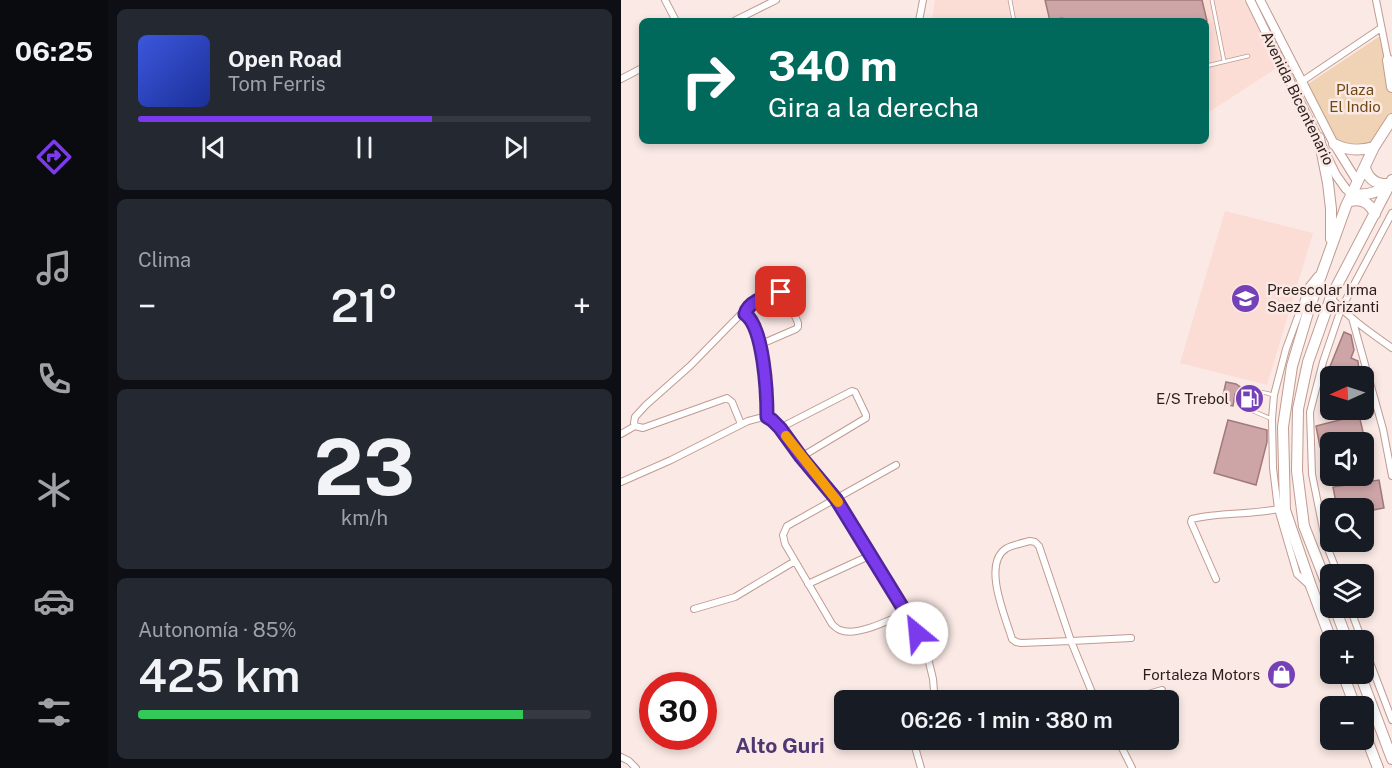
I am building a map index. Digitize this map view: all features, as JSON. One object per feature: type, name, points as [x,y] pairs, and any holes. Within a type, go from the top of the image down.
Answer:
[{"type":"highway","points":[[1390,63],[1392,87]]},
{"type":"highway","points":[[1327,630],[1285,510],[1283,427],[1292,366],[1309,309],[1357,181],[1392,118]]},
{"type":"highway","points":[[1319,138],[1331,208],[1331,248]]},
{"type":"highway","points":[[1334,144],[1360,151],[1374,147]]},
{"type":"highway","points":[[1365,167],[1367,174],[1374,182],[1381,184],[1391,182]]},
{"type":"highway","points":[[1357,181],[1373,207],[1377,209]]},
{"type":"highway","points":[[1350,198],[1381,190],[1391,182]]},
{"type":"highway","points":[[1320,567],[1304,526],[1297,471],[1297,409],[1308,362],[1331,297],[1391,182]]},
{"type":"highway","points":[[1350,198],[1364,201],[1377,209]]},
{"type":"highway","points":[[1364,684],[1392,759]]},
{"type":"highway","points":[[1371,750],[1378,768]]},
{"type":"street","points":[[665,0],[674,18]]},
{"type":"street","points":[[740,18],[776,0]]},
{"type":"street","points":[[920,18],[923,0]]},
{"type":"street","name":"Avenida Bicentenario","points":[[1250,0],[1336,175],[1350,198]]},
{"type":"street","name":"Avenida Bicentenario","points":[[1260,0],[1334,144],[1357,181]]},
{"type":"street","points":[[1376,0],[1390,63]]},
{"type":"street","points":[[1301,82],[1381,28]]},
{"type":"street","points":[[621,79],[639,70]]},
{"type":"street","points":[[1334,564],[1326,544],[1312,474],[1310,412],[1323,362],[1341,309],[1392,213]]},
{"type":"street","points":[[1311,586],[1297,574],[1278,509],[1273,468],[1272,419],[1274,395],[1286,349],[1309,286],[1325,266]]},
{"type":"street","points":[[745,314],[752,303],[781,292],[786,294],[798,327],[759,345]]},
{"type":"street","points":[[1331,297],[1341,309],[1392,348]]},
{"type":"street","points":[[635,426],[633,423],[635,417],[646,405],[709,348],[741,314],[745,314]]},
{"type":"street","points":[[745,314],[748,315],[755,330],[759,345],[766,386],[767,417]]},
{"type":"street","points":[[1352,318],[1383,429],[1392,476]]},
{"type":"street","points":[[780,428],[852,391],[855,392],[866,418],[801,457]]},
{"type":"street","points":[[621,434],[635,426],[643,428],[727,398],[732,402],[741,424]]},
{"type":"street","points":[[621,482],[671,460],[741,424],[759,418],[767,417],[772,420],[836,499],[906,613],[927,654],[934,690]]},
{"type":"street","points":[[896,465],[786,526],[783,535],[785,544],[808,584],[832,624],[839,630],[851,632],[861,630],[906,613]]},
{"type":"street","points":[[1216,579],[1191,522],[1192,519],[1278,509]]},
{"type":"street","points":[[1091,690],[1071,641],[1039,546],[1030,541],[1007,548],[998,559],[995,578],[1012,639],[1016,642],[1021,643],[1071,641],[1131,638]]},
{"type":"street","points":[[808,584],[871,555]]},
{"type":"street","points":[[694,609],[735,597],[795,561]]},
{"type":"street","points":[[1374,672],[1392,720]]},
{"type":"street","points":[[916,750],[921,768]]},
{"type":"street","points":[[1123,750],[1132,768]]},
{"type":"street","points":[[621,756],[636,768]]},
{"type":"lane","points":[[1009,0],[1013,18]]},
{"type":"lane","points":[[1212,0],[1224,61]]},
{"type":"lane","points":[[1209,65],[1248,56]]},
{"type":"lane","points":[[1252,395],[1260,392],[1274,395]]},
{"type":"lane","points":[[1248,402],[1248,409],[1272,419]]},
{"type":"shaded area","points":[[935,0],[1244,0],[1278,67],[1209,112],[1209,18],[932,18]]},
{"type":"shaded area","name":"Preescolar Irma Saez de Grizanti","points":[[1225,211],[1313,233],[1267,385],[1180,363]]},
{"type":"green space","name":"Plaza El Indio","points":[[1383,34],[1392,91],[1392,119],[1374,147],[1340,146],[1308,84]]},
{"type":"building","points":[[1045,0],[1202,0],[1206,18],[1062,18],[1049,18]]},
{"type":"building","points":[[1344,332],[1351,335],[1354,350],[1351,358],[1358,361],[1358,366],[1330,366]]},
{"type":"building","points":[[1226,382],[1236,384],[1249,393],[1250,398],[1256,397],[1263,402],[1258,409],[1251,404],[1250,399],[1245,400],[1235,394],[1233,406],[1221,404]]},
{"type":"building","points":[[1228,420],[1267,430],[1267,442],[1256,485],[1214,473]]},
{"type":"building","points":[[1339,420],[1360,420],[1363,432],[1320,432],[1320,447],[1316,426]]},
{"type":"building","points":[[1379,480],[1384,508],[1374,510],[1374,498],[1335,498],[1333,487],[1374,486],[1374,481]]},
{"type":"slow traffic","points":[[786,436],[838,502]]},
{"type":"place","name":"Preescolar Irma Saez de Grizanti","points":[[1246,298]]},
{"type":"place","name":"E/S Trebol","points":[[1250,398]]},
{"type":"place","name":"Fortaleza Motors","points":[[1281,674]]},
{"type":"district","name":"Alto Guri","points":[[780,745]]},
{"type":"route","points":[[781,292],[752,303],[745,311],[755,330],[762,358],[767,417],[780,428],[836,499],[917,633]]}]
